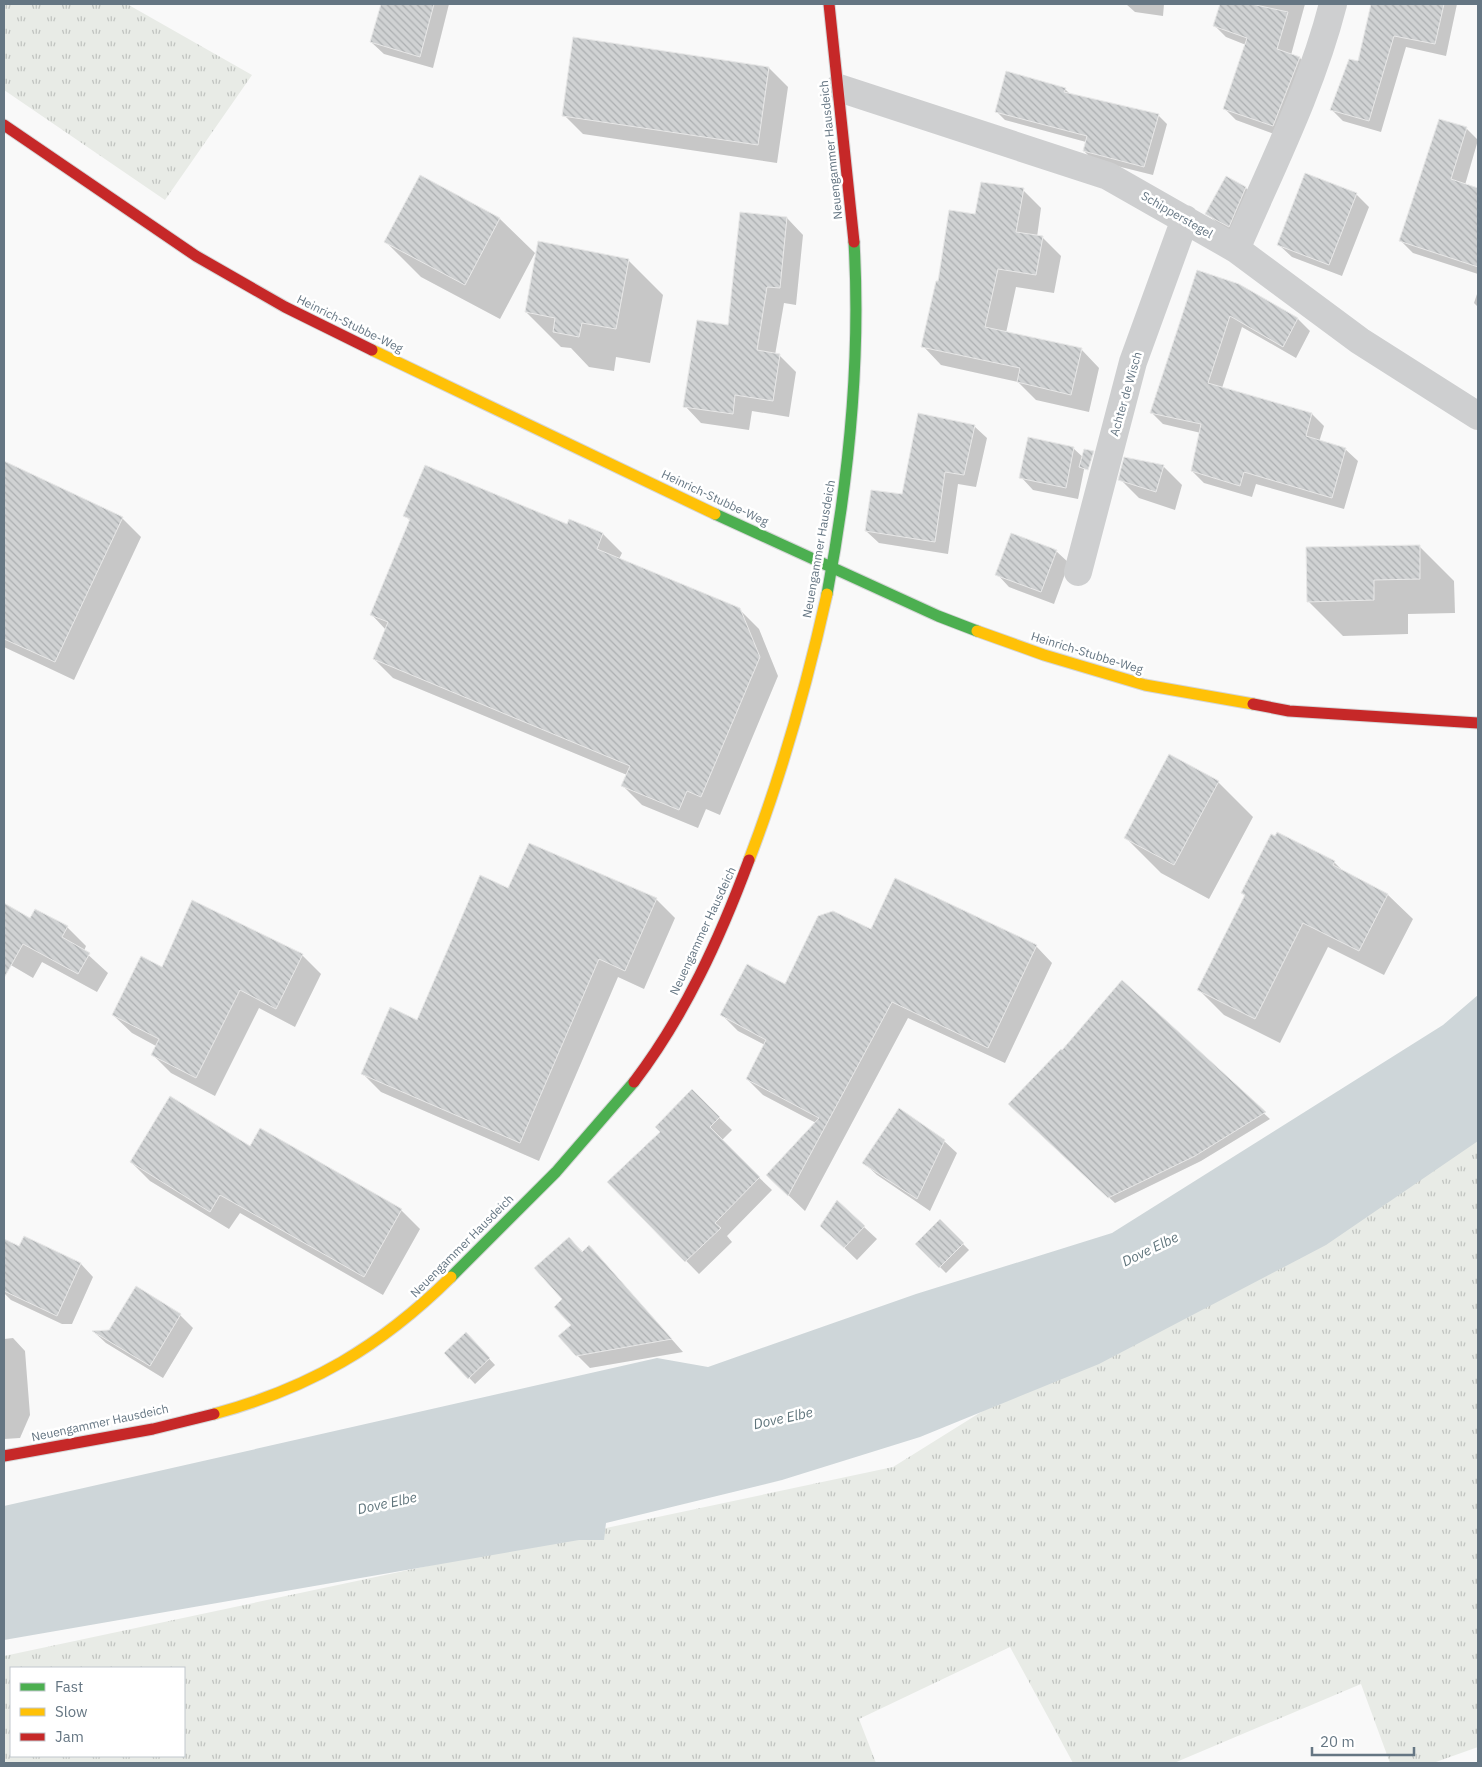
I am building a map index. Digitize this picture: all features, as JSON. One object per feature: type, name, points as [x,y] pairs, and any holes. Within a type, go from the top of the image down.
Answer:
[{"type":"street","name":"Neuengammer Hausdeich","points":[[4,1456],[109,1438],[218,1412],[295,1386],[338,1365],[382,1338],[415,1312],[573,1153],[643,1070],[677,1018],[732,906],[763,828],[806,685],[832,568],[854,420],[856,323],[854,254],[839,88],[829,4]]},
{"type":"street","points":[[1236,249],[1293,123],[1326,30],[1333,4]]},
{"type":"street","name":"Schipperstegel","points":[[839,88],[1108,176],[1236,249],[1360,341],[1478,416]]},
{"type":"street","name":"Heinrich-Stubbe-Weg","points":[[4,125],[196,256],[285,307],[444,385],[938,616],[1010,643],[1145,685],[1289,711],[1478,723]]},
{"type":"street","name":"Achter de Wisch","points":[[1078,572],[1133,362],[1185,219]]},
{"type":"green space","points":[[4,4],[127,4],[252,75],[165,200],[4,90]]},
{"type":"green space","points":[[1478,1102],[1478,1747],[1433,1763],[1390,1763],[1361,1684],[1174,1763],[1073,1763],[1010,1647],[859,1719],[876,1763],[4,1763],[4,1656],[893,1467]]},
{"type":"water","name":"Dove Elbe","points":[[1478,995],[1478,1141],[1326,1245],[1099,1364],[920,1437],[782,1480],[606,1523],[604,1540],[579,1540],[4,1640],[4,1506],[657,1358],[708,1367],[916,1294],[1112,1233],[1443,1025]]},
{"type":"building","points":[[381,4],[434,4],[420,57],[370,42]]},
{"type":"building","points":[[1220,4],[1251,4],[1288,12],[1277,49],[1300,57],[1273,126],[1223,109],[1247,38],[1213,26]]},
{"type":"building","points":[[1371,4],[1444,4],[1435,44],[1394,36],[1369,121],[1330,110],[1349,59],[1358,61]]},
{"type":"building","points":[[573,37],[769,67],[758,145],[562,116]]},
{"type":"building","points":[[1006,71],[1066,88],[1064,92],[1159,114],[1144,167],[1083,151],[1087,136],[995,112]]},
{"type":"building","points":[[1439,119],[1467,127],[1451,179],[1478,188],[1478,267],[1399,241]]},
{"type":"building","points":[[1305,173],[1357,193],[1329,265],[1277,245]]},
{"type":"building","points":[[420,175],[500,218],[465,285],[384,242]]},
{"type":"building","points":[[1226,176],[1246,187],[1229,227],[1205,214]]},
{"type":"building","points":[[981,182],[1024,188],[1016,232],[1043,236],[1036,275],[998,269],[985,327],[1082,348],[1071,395],[1017,382],[1020,368],[921,347],[936,281],[938,281],[949,210],[975,214]]},
{"type":"building","points":[[740,212],[787,217],[780,288],[767,287],[757,350],[780,354],[773,401],[735,395],[733,414],[683,407],[697,320],[728,325]]},
{"type":"building","points":[[538,241],[629,259],[616,329],[582,323],[579,337],[553,332],[555,318],[525,312]]},
{"type":"building","points":[[1197,270],[1239,284],[1298,318],[1283,347],[1230,316],[1208,383],[1312,413],[1306,436],[1346,448],[1332,498],[1244,472],[1240,486],[1191,471],[1201,424],[1150,413]]},
{"type":"building","points":[[918,413],[975,425],[964,475],[945,472],[935,542],[865,531],[871,490],[902,494]]},
{"type":"building","points":[[1028,437],[1074,447],[1066,488],[1019,478]]},
{"type":"building","points":[[1084,449],[1094,451],[1088,470],[1079,467]]},
{"type":"building","points":[[1124,457],[1164,465],[1156,492],[1118,480]]},
{"type":"building","points":[[4,461],[123,517],[55,662],[4,639]]},
{"type":"building","points":[[425,465],[567,524],[569,519],[603,533],[597,549],[740,608],[760,657],[701,797],[687,791],[679,810],[621,786],[630,766],[373,659],[388,622],[370,615],[410,519],[403,516]]},
{"type":"building","points":[[1011,533],[1057,550],[1041,592],[995,575]]},
{"type":"building","points":[[1420,545],[1420,579],[1374,580],[1374,600],[1307,602],[1306,547]]},
{"type":"building","points":[[1169,754],[1219,781],[1174,865],[1124,838]]},
{"type":"building","points":[[1277,832],[1335,861],[1333,865],[1388,894],[1359,951],[1303,923],[1255,1019],[1197,990],[1245,895],[1241,893],[1271,834],[1275,836]]},
{"type":"building","points":[[529,843],[657,898],[625,971],[599,959],[520,1143],[361,1074],[390,1007],[417,1020],[480,875],[508,888]]},
{"type":"building","points":[[895,878],[1037,945],[988,1048],[892,1002],[788,1196],[766,1175],[819,1118],[746,1079],[766,1040],[720,1015],[747,964],[785,984],[818,916],[833,911],[871,929]]},
{"type":"building","points":[[192,900],[303,954],[276,1009],[240,990],[196,1078],[151,1055],[159,1039],[112,1015],[141,956],[162,967]]},
{"type":"building","points":[[4,903],[30,918],[35,909],[68,926],[62,937],[90,953],[78,974],[23,944],[4,978]]},
{"type":"building","points":[[1122,980],[1266,1112],[1195,1156],[1108,1198],[1008,1104],[1062,1050]]},
{"type":"building","points":[[692,1089],[720,1117],[710,1127],[760,1177],[715,1223],[721,1228],[685,1262],[607,1182],[660,1132],[655,1127]]},
{"type":"building","points":[[170,1096],[250,1146],[260,1128],[402,1209],[364,1277],[220,1195],[210,1212],[130,1162]]},
{"type":"building","points":[[899,1108],[945,1140],[917,1199],[862,1163]]},
{"type":"building","points":[[837,1200],[865,1226],[844,1248],[820,1226]]},
{"type":"building","points":[[940,1219],[964,1243],[939,1268],[915,1244]]},
{"type":"building","points":[[24,1236],[81,1263],[57,1316],[4,1291],[4,1239],[19,1246]]},
{"type":"building","points":[[569,1237],[582,1252],[589,1245],[672,1339],[576,1356],[558,1336],[571,1325],[554,1307],[562,1299],[534,1268]]},
{"type":"building","points":[[136,1286],[181,1314],[150,1366],[92,1331],[109,1330]]},
{"type":"building","points":[[466,1332],[490,1358],[468,1379],[444,1353]]},
{"type":"traffic: fast","points":[[827,594],[841,507],[851,419],[856,331],[854,242]]},
{"type":"traffic: fast","points":[[715,514],[938,616],[977,631]]},
{"type":"traffic: fast","points":[[451,1277],[556,1172],[634,1082]]},
{"type":"traffic: slow","points":[[372,350],[715,514]]},
{"type":"traffic: slow","points":[[749,860],[793,729],[827,594]]},
{"type":"traffic: slow","points":[[977,631],[1044,655],[1145,685],[1253,704]]},
{"type":"traffic: slow","points":[[214,1414],[249,1404],[282,1391],[342,1362],[398,1324],[451,1277]]},
{"type":"traffic: jam","points":[[829,4],[854,242]]},
{"type":"traffic: jam","points":[[4,125],[196,256],[285,307],[372,350]]},
{"type":"traffic: jam","points":[[1253,704],[1289,711],[1478,723]]},
{"type":"traffic: jam","points":[[634,1082],[669,1030],[700,975],[726,918],[749,860]]},
{"type":"traffic: jam","points":[[4,1456],[153,1429],[214,1414]]}]
